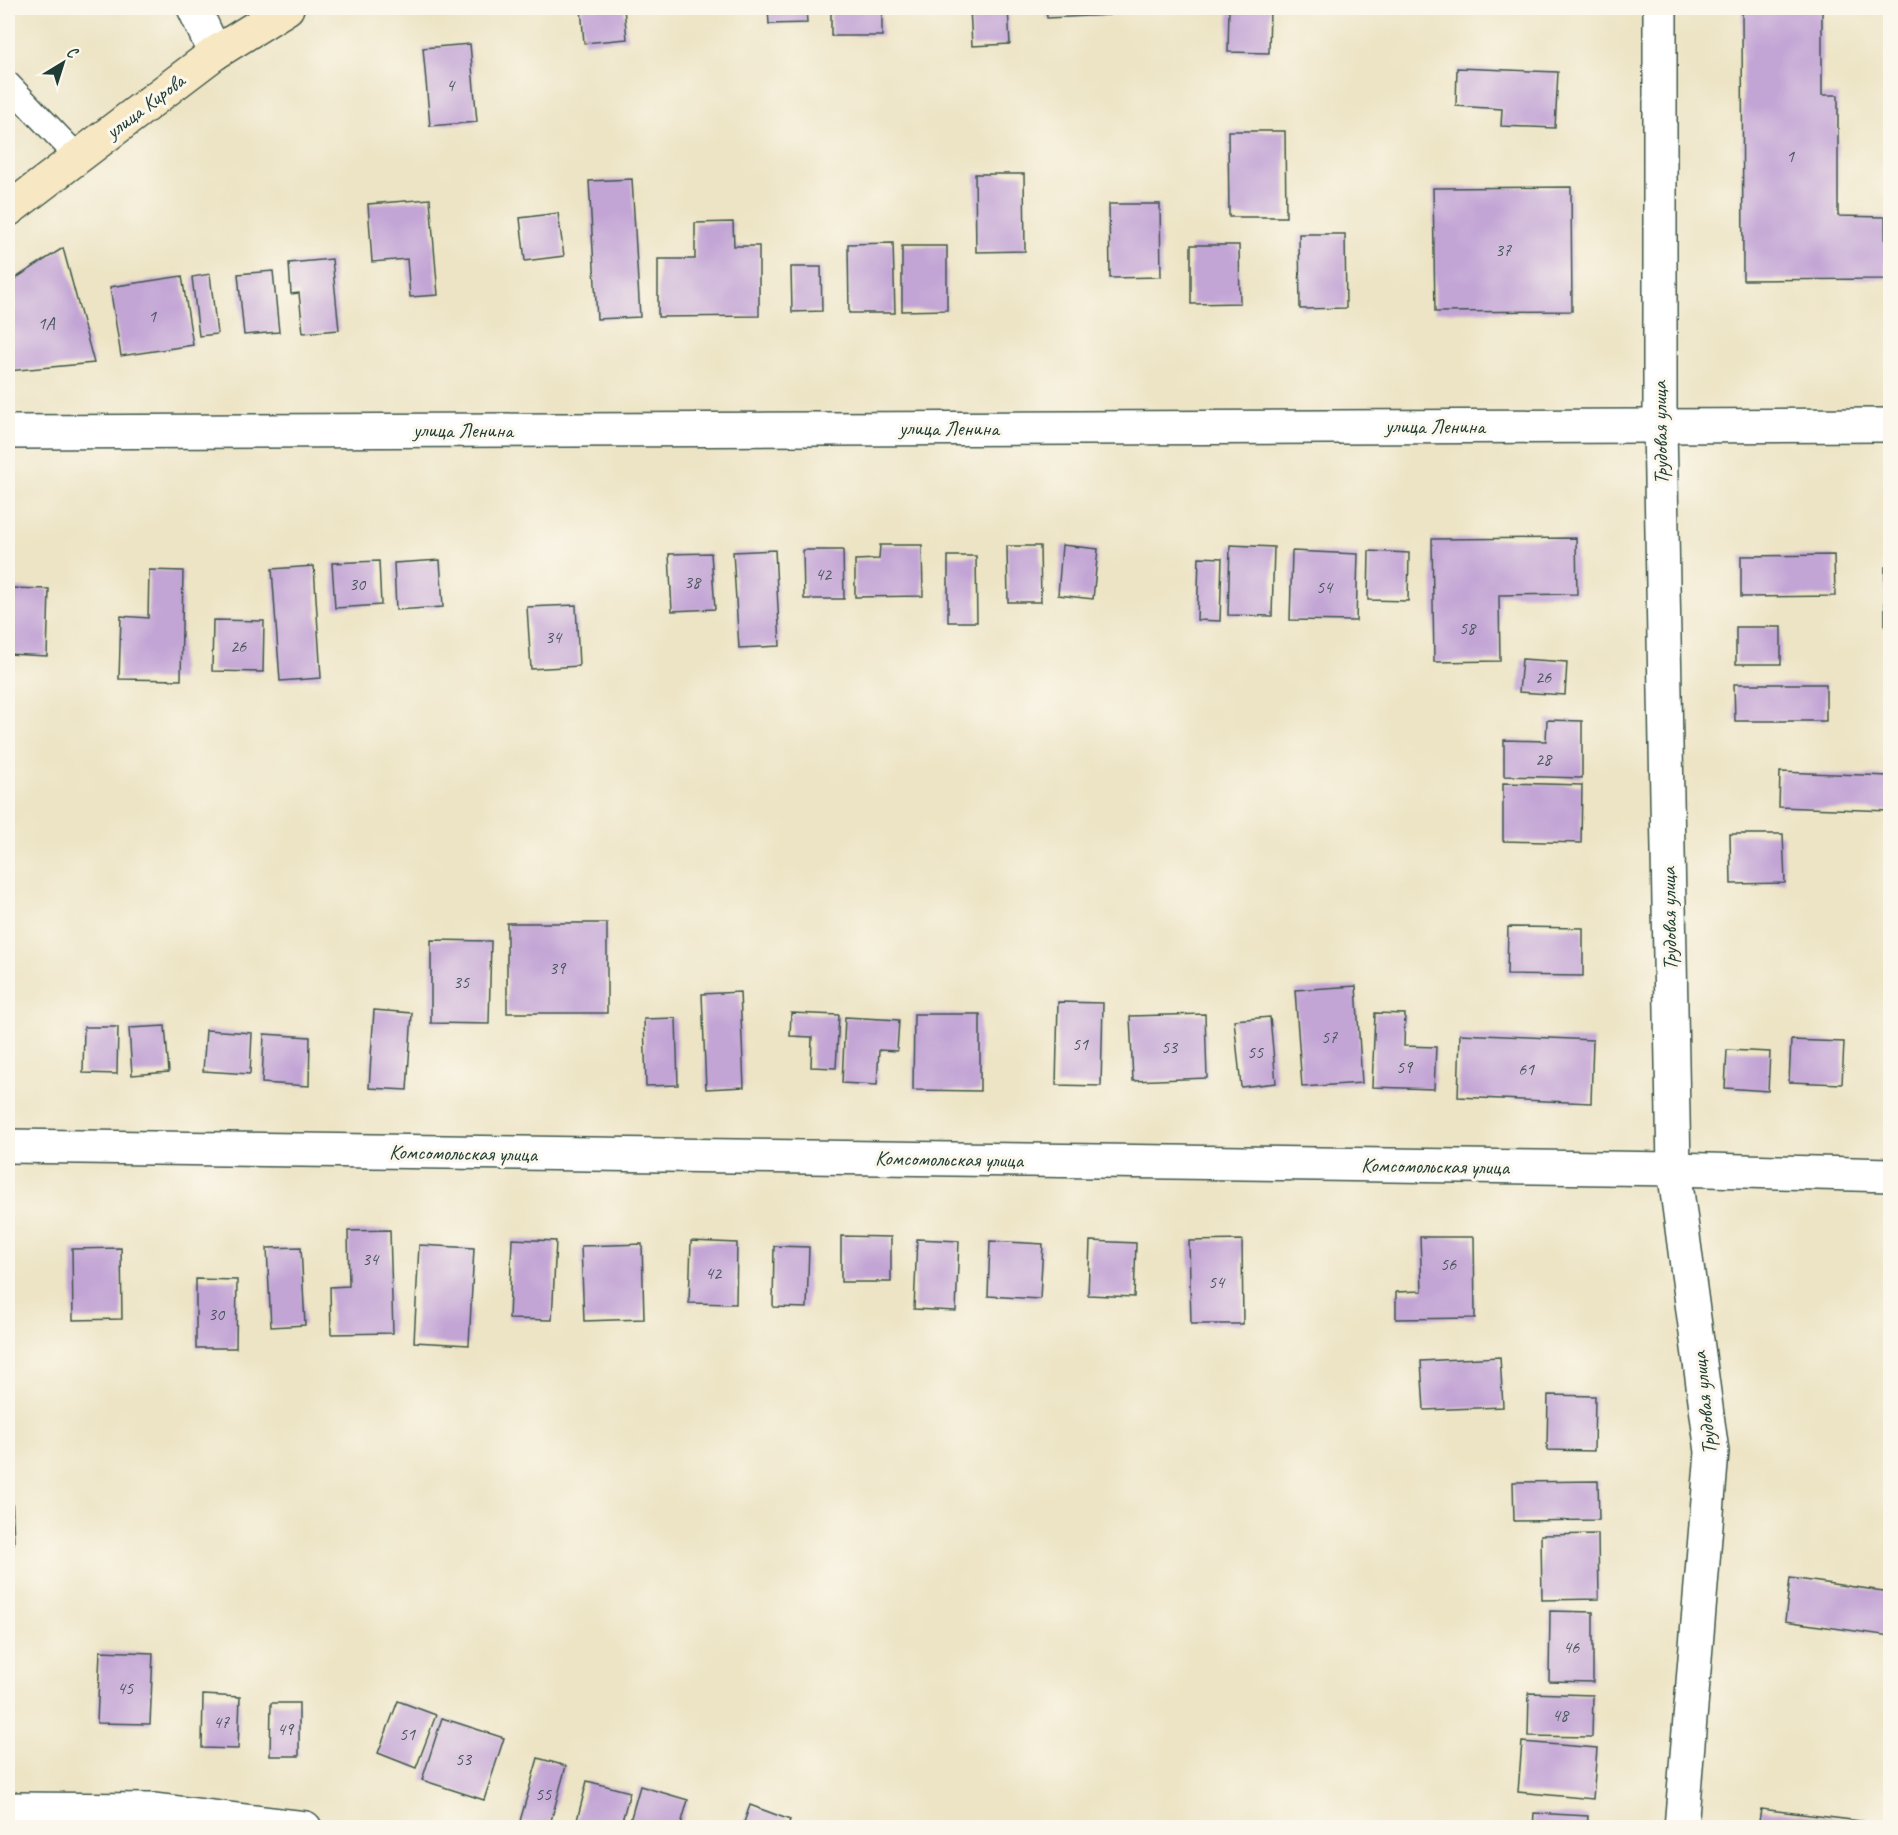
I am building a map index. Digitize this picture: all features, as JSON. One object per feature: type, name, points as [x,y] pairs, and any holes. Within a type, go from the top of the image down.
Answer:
[{"type":"main road","name":"улица Кирова","points":[[8,210],[215,53],[287,8]]},
{"type":"street","points":[[194,8],[215,53]]},
{"type":"street","name":"Трудовая улица","points":[[1660,8],[1660,426],[1674,1169],[1712,1452],[1681,1827]]},
{"type":"street","name":"улица Ленина","points":[[8,432],[1890,425]]},
{"type":"street","name":"Комсомольская улица","points":[[8,1146],[1674,1169],[1890,1175]]},
{"type":"street","points":[[8,1809],[153,1810],[305,1827]]},
{"type":"lane","points":[[8,84],[78,158]]},
{"type":"building","points":[[581,8],[624,8],[627,39],[584,43]]},
{"type":"building","points":[[768,8],[806,8],[807,23],[769,24]]},
{"type":"building","points":[[831,8],[882,8],[882,36],[831,36]]},
{"type":"building","points":[[970,8],[1008,8],[1010,44],[972,46]]},
{"type":"building","points":[[1046,8],[1109,8],[1109,15],[1047,18]]},
{"type":"building","points":[[1229,8],[1270,8],[1269,53],[1228,52]]},
{"type":"building","points":[[1742,8],[1822,8],[1822,95],[1838,95],[1838,216],[1885,217],[1886,279],[1743,280]]},
{"type":"building","points":[[470,44],[477,122],[430,126],[423,48]]},
{"type":"building","points":[[1457,68],[1558,72],[1555,128],[1501,126],[1502,109],[1456,106]]},
{"type":"building","points":[[1228,131],[1285,131],[1286,217],[1229,217]]},
{"type":"building","points":[[975,174],[1024,174],[1025,251],[976,252]]},
{"type":"building","points":[[632,179],[640,317],[597,319],[589,181]]},
{"type":"building","points":[[1571,187],[1572,311],[1435,312],[1433,188]]},
{"type":"building","points":[[430,199],[438,295],[410,297],[407,259],[372,262],[368,204]]},
{"type":"building","points":[[1109,204],[1160,204],[1161,277],[1110,278]]},
{"type":"building","points":[[558,213],[564,256],[525,261],[520,218]]},
{"type":"building","points":[[733,222],[734,246],[759,246],[759,316],[658,317],[658,259],[695,259],[695,223]]},
{"type":"building","points":[[1299,234],[1345,234],[1346,308],[1300,309]]},
{"type":"building","points":[[893,243],[895,313],[849,313],[848,244]]},
{"type":"building","points":[[1191,245],[1239,245],[1240,303],[1191,304]]},
{"type":"building","points":[[902,246],[947,246],[947,310],[902,311]]},
{"type":"building","points":[[63,248],[94,363],[8,371],[8,283]]},
{"type":"building","points":[[332,259],[339,330],[303,333],[299,293],[291,294],[289,263]]},
{"type":"building","points":[[791,267],[821,267],[822,311],[792,312]]},
{"type":"building","points":[[273,271],[279,332],[244,335],[238,274]]},
{"type":"building","points":[[210,274],[217,334],[199,336],[192,277]]},
{"type":"building","points":[[182,276],[193,345],[121,356],[110,287]]},
{"type":"building","points":[[1576,538],[1577,594],[1499,595],[1500,661],[1434,662],[1432,539]]},
{"type":"building","points":[[880,545],[922,545],[923,596],[855,597],[855,560],[879,559]]},
{"type":"building","points":[[1062,545],[1098,549],[1093,599],[1058,595]]},
{"type":"building","points":[[1230,545],[1274,547],[1272,616],[1228,615]]},
{"type":"building","points":[[1007,546],[1040,546],[1041,602],[1008,602]]},
{"type":"building","points":[[775,550],[780,646],[739,648],[733,552]]},
{"type":"building","points":[[803,550],[843,550],[844,599],[804,599]]},
{"type":"building","points":[[1292,551],[1358,554],[1356,621],[1290,620]]},
{"type":"building","points":[[1369,551],[1409,553],[1408,601],[1368,600]]},
{"type":"building","points":[[711,553],[715,609],[672,611],[669,554]]},
{"type":"building","points":[[1834,555],[1835,596],[1741,597],[1741,556]]},
{"type":"building","points":[[948,556],[976,556],[977,622],[948,622]]},
{"type":"building","points":[[1199,557],[1222,558],[1220,621],[1197,620]]},
{"type":"building","points":[[440,560],[443,607],[396,610],[394,563]]},
{"type":"building","points":[[379,561],[381,605],[335,608],[332,563]]},
{"type":"building","points":[[314,566],[321,678],[280,681],[272,569]]},
{"type":"building","points":[[1885,567],[1890,567],[1890,627],[1885,627]]},
{"type":"building","points":[[149,570],[183,571],[181,680],[119,679],[121,616],[148,618]]},
{"type":"building","points":[[8,588],[49,589],[47,656],[8,654]]},
{"type":"building","points":[[576,605],[579,666],[531,669],[527,607]]},
{"type":"building","points":[[213,620],[264,621],[263,672],[212,671]]},
{"type":"building","points":[[1736,627],[1781,627],[1781,664],[1736,664]]},
{"type":"building","points":[[1522,659],[1567,662],[1565,695],[1519,692]]},
{"type":"building","points":[[1734,684],[1826,684],[1826,721],[1735,721]]},
{"type":"building","points":[[1547,720],[1582,721],[1582,778],[1504,776],[1504,740],[1546,741]]},
{"type":"building","points":[[1780,772],[1890,776],[1890,811],[1779,807]]},
{"type":"building","points":[[1503,783],[1582,785],[1581,843],[1503,841]]},
{"type":"building","points":[[1730,834],[1783,834],[1785,883],[1731,884]]},
{"type":"building","points":[[507,923],[607,923],[607,1013],[507,1013]]},
{"type":"building","points":[[1508,927],[1583,928],[1583,976],[1507,975]]},
{"type":"building","points":[[431,940],[491,941],[489,1024],[431,1023]]},
{"type":"building","points":[[1356,986],[1362,1083],[1302,1087],[1295,990]]},
{"type":"building","points":[[740,992],[744,1087],[706,1089],[702,994]]},
{"type":"building","points":[[1058,1002],[1103,1003],[1101,1086],[1056,1085]]},
{"type":"building","points":[[374,1010],[412,1013],[407,1090],[369,1088]]},
{"type":"building","points":[[791,1013],[839,1015],[836,1068],[811,1067],[812,1037],[790,1036]]},
{"type":"building","points":[[1375,1013],[1405,1014],[1404,1046],[1436,1047],[1434,1089],[1372,1087]]},
{"type":"building","points":[[914,1014],[980,1014],[980,1091],[913,1090]]},
{"type":"building","points":[[1205,1014],[1207,1078],[1133,1081],[1130,1016]]},
{"type":"building","points":[[845,1017],[899,1020],[897,1051],[879,1050],[877,1085],[842,1083]]},
{"type":"building","points":[[1270,1017],[1276,1083],[1241,1087],[1234,1020]]},
{"type":"building","points":[[676,1018],[678,1085],[646,1086],[644,1019]]},
{"type":"building","points":[[165,1026],[169,1072],[132,1075],[129,1028]]},
{"type":"building","points":[[84,1027],[118,1027],[117,1074],[83,1073]]},
{"type":"building","points":[[206,1030],[252,1033],[250,1074],[203,1071]]},
{"type":"building","points":[[264,1034],[310,1037],[309,1086],[262,1083]]},
{"type":"building","points":[[1460,1034],[1593,1040],[1591,1103],[1458,1097]]},
{"type":"building","points":[[1791,1040],[1844,1042],[1842,1084],[1789,1082]]},
{"type":"building","points":[[1727,1050],[1770,1052],[1768,1091],[1725,1088]]},
{"type":"building","points":[[390,1230],[393,1333],[331,1334],[330,1287],[349,1286],[348,1231]]},
{"type":"building","points":[[841,1236],[891,1237],[891,1282],[841,1282]]},
{"type":"building","points":[[1420,1237],[1474,1237],[1475,1318],[1396,1319],[1396,1292],[1422,1291]]},
{"type":"building","points":[[512,1239],[556,1241],[552,1320],[509,1319]]},
{"type":"building","points":[[917,1239],[959,1241],[956,1311],[914,1309]]},
{"type":"building","points":[[1242,1240],[1243,1324],[1191,1324],[1189,1241]]},
{"type":"building","points":[[691,1241],[737,1243],[736,1304],[689,1303]]},
{"type":"building","points":[[990,1241],[1043,1244],[1040,1299],[988,1296]]},
{"type":"building","points":[[1090,1241],[1136,1243],[1134,1297],[1088,1295]]},
{"type":"building","points":[[642,1244],[644,1319],[584,1321],[581,1246]]},
{"type":"building","points":[[419,1245],[474,1248],[469,1345],[414,1342]]},
{"type":"building","points":[[774,1246],[809,1247],[807,1308],[773,1307]]},
{"type":"building","points":[[301,1247],[305,1325],[271,1327],[267,1248]]},
{"type":"building","points":[[121,1248],[122,1319],[73,1320],[72,1249]]},
{"type":"building","points":[[196,1279],[237,1280],[236,1348],[196,1348]]},
{"type":"building","points":[[1500,1357],[1503,1407],[1424,1410],[1421,1361]]},
{"type":"building","points":[[1548,1395],[1595,1396],[1594,1451],[1547,1450]]},
{"type":"building","points":[[1598,1481],[1599,1520],[1514,1521],[1513,1482]]},
{"type":"building","points":[[8,1495],[12,1495],[14,1544],[8,1545]]},
{"type":"building","points":[[1598,1534],[1599,1599],[1542,1600],[1541,1535]]},
{"type":"building","points":[[1790,1578],[1890,1592],[1890,1636],[1785,1621]]},
{"type":"building","points":[[1550,1611],[1593,1612],[1593,1682],[1549,1681]]},
{"type":"building","points":[[100,1651],[153,1653],[150,1724],[97,1723]]},
{"type":"building","points":[[8,1688],[12,1688],[9,1718],[8,1717]]},
{"type":"building","points":[[1529,1693],[1593,1695],[1592,1737],[1528,1736]]},
{"type":"building","points":[[203,1695],[240,1697],[238,1749],[202,1748]]},
{"type":"building","points":[[398,1701],[436,1715],[416,1768],[378,1753]]},
{"type":"building","points":[[271,1703],[299,1703],[299,1756],[270,1756]]},
{"type":"building","points":[[442,1718],[504,1738],[484,1800],[422,1780]]},
{"type":"building","points":[[1522,1742],[1597,1748],[1593,1799],[1518,1792]]},
{"type":"building","points":[[538,1758],[566,1766],[549,1828],[520,1821]]},
{"type":"building","points":[[587,1781],[630,1792],[620,1828],[575,1828]]},
{"type":"building","points":[[640,1786],[688,1800],[680,1828],[628,1828]]},
{"type":"building","points":[[750,1805],[790,1820],[787,1828],[742,1828]]},
{"type":"building","points":[[1761,1809],[1868,1822],[1868,1828],[1758,1828]]},
{"type":"building","points":[[1534,1813],[1588,1816],[1587,1828],[1533,1828]]}]
